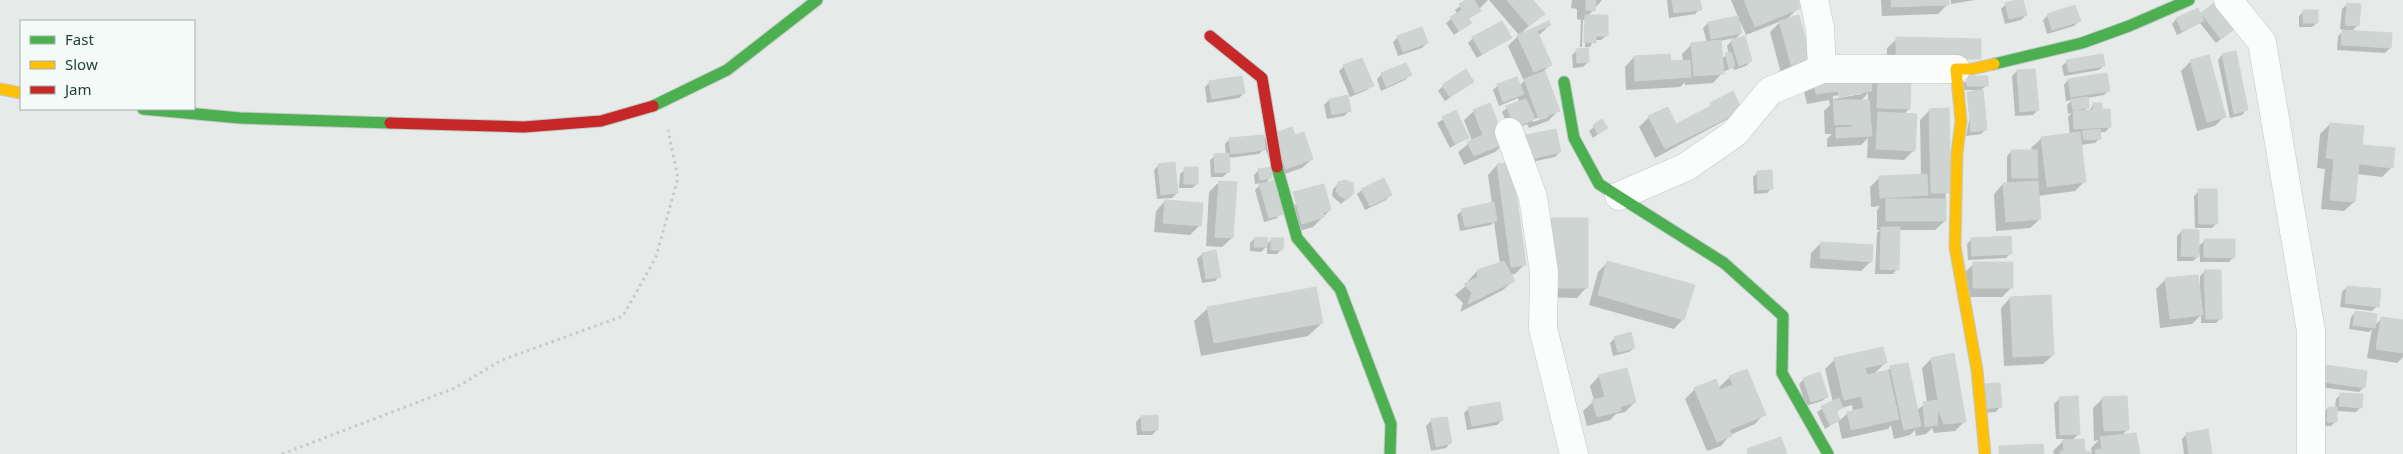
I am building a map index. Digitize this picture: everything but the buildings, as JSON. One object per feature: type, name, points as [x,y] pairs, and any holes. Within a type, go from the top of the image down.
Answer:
[{"type":"street","points":[[154,110],[240,118],[524,127],[601,121],[662,103],[727,70],[817,0]]},
{"type":"street","points":[[1814,0],[1820,28],[1822,69]]},
{"type":"street","points":[[1619,196],[1686,167],[1735,133],[1770,91],[1822,69],[1972,69],[2082,42],[2188,0]]},
{"type":"street","points":[[2228,0],[2262,42],[2310,331],[2311,454]]},
{"type":"street","points":[[1210,36],[1262,78],[1274,154],[1297,238],[1340,289],[1391,424],[1390,454]]},
{"type":"street","points":[[1956,69],[1961,121],[1957,153],[1955,247],[1977,370],[1985,454]]},
{"type":"street","points":[[1564,82],[1574,138],[1600,184],[1724,263],[1783,316],[1782,373],[1828,454]]},
{"type":"street","points":[[0,89],[20,93]]},
{"type":"street","points":[[1509,132],[1533,197],[1544,272],[1543,328],[1574,454]]},
{"type":"path","points":[[282,454],[455,388],[502,360],[623,316],[656,257],[678,178],[662,103]]},
{"type":"traffic: fast","points":[[653,106],[727,70],[817,0]]},
{"type":"traffic: fast","points":[[1994,64],[2082,43],[2129,26],[2189,0]]},
{"type":"traffic: fast","points":[[1564,82],[1574,138],[1599,184],[1724,263],[1783,316],[1782,373],[1828,454]]},
{"type":"traffic: fast","points":[[154,110],[240,118],[390,123]]},
{"type":"traffic: fast","points":[[1277,167],[1297,238],[1340,289],[1391,424],[1390,454]]},
{"type":"traffic: slow","points":[[1985,454],[1977,370],[1955,247],[1957,153],[1961,121],[1956,69],[1972,69],[1994,64]]},
{"type":"traffic: slow","points":[[0,89],[20,93]]},
{"type":"traffic: jam","points":[[1210,36],[1262,78],[1277,167]]},
{"type":"traffic: jam","points":[[390,123],[524,127],[601,121],[653,106]]}]
